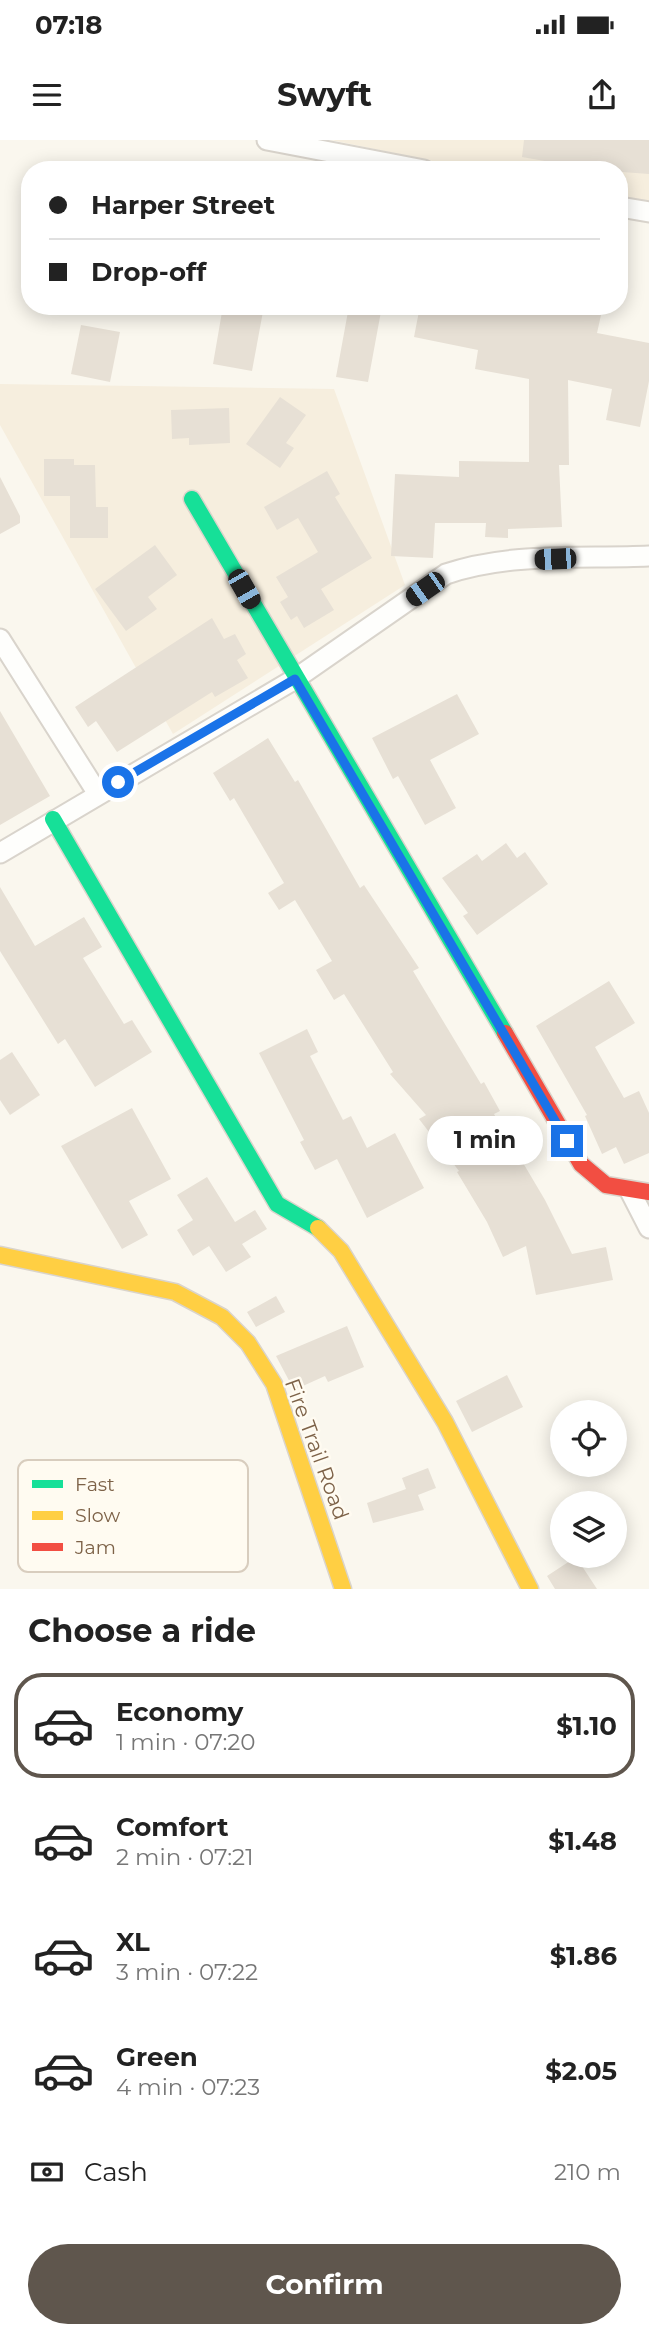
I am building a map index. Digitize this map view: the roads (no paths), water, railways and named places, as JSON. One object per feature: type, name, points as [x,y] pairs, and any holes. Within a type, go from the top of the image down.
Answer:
[{"type":"street","points":[[267,140],[377,161]]},
{"type":"street","points":[[628,208],[649,212]]},
{"type":"street","points":[[192,499],[581,1164],[606,1185],[639,1192],[649,1228]]},
{"type":"street","points":[[0,853],[53,819],[295,679],[446,574],[474,565],[508,561],[649,556]]},
{"type":"street","points":[[0,639],[97,794]]},
{"type":"street","points":[[53,819],[277,1204],[293,1217],[330,1234],[340,1247],[445,1422],[530,1589]]},
{"type":"street","name":"Fire Trail Road","points":[[0,1255],[175,1292],[222,1317],[248,1343],[274,1384],[343,1589]]}]
